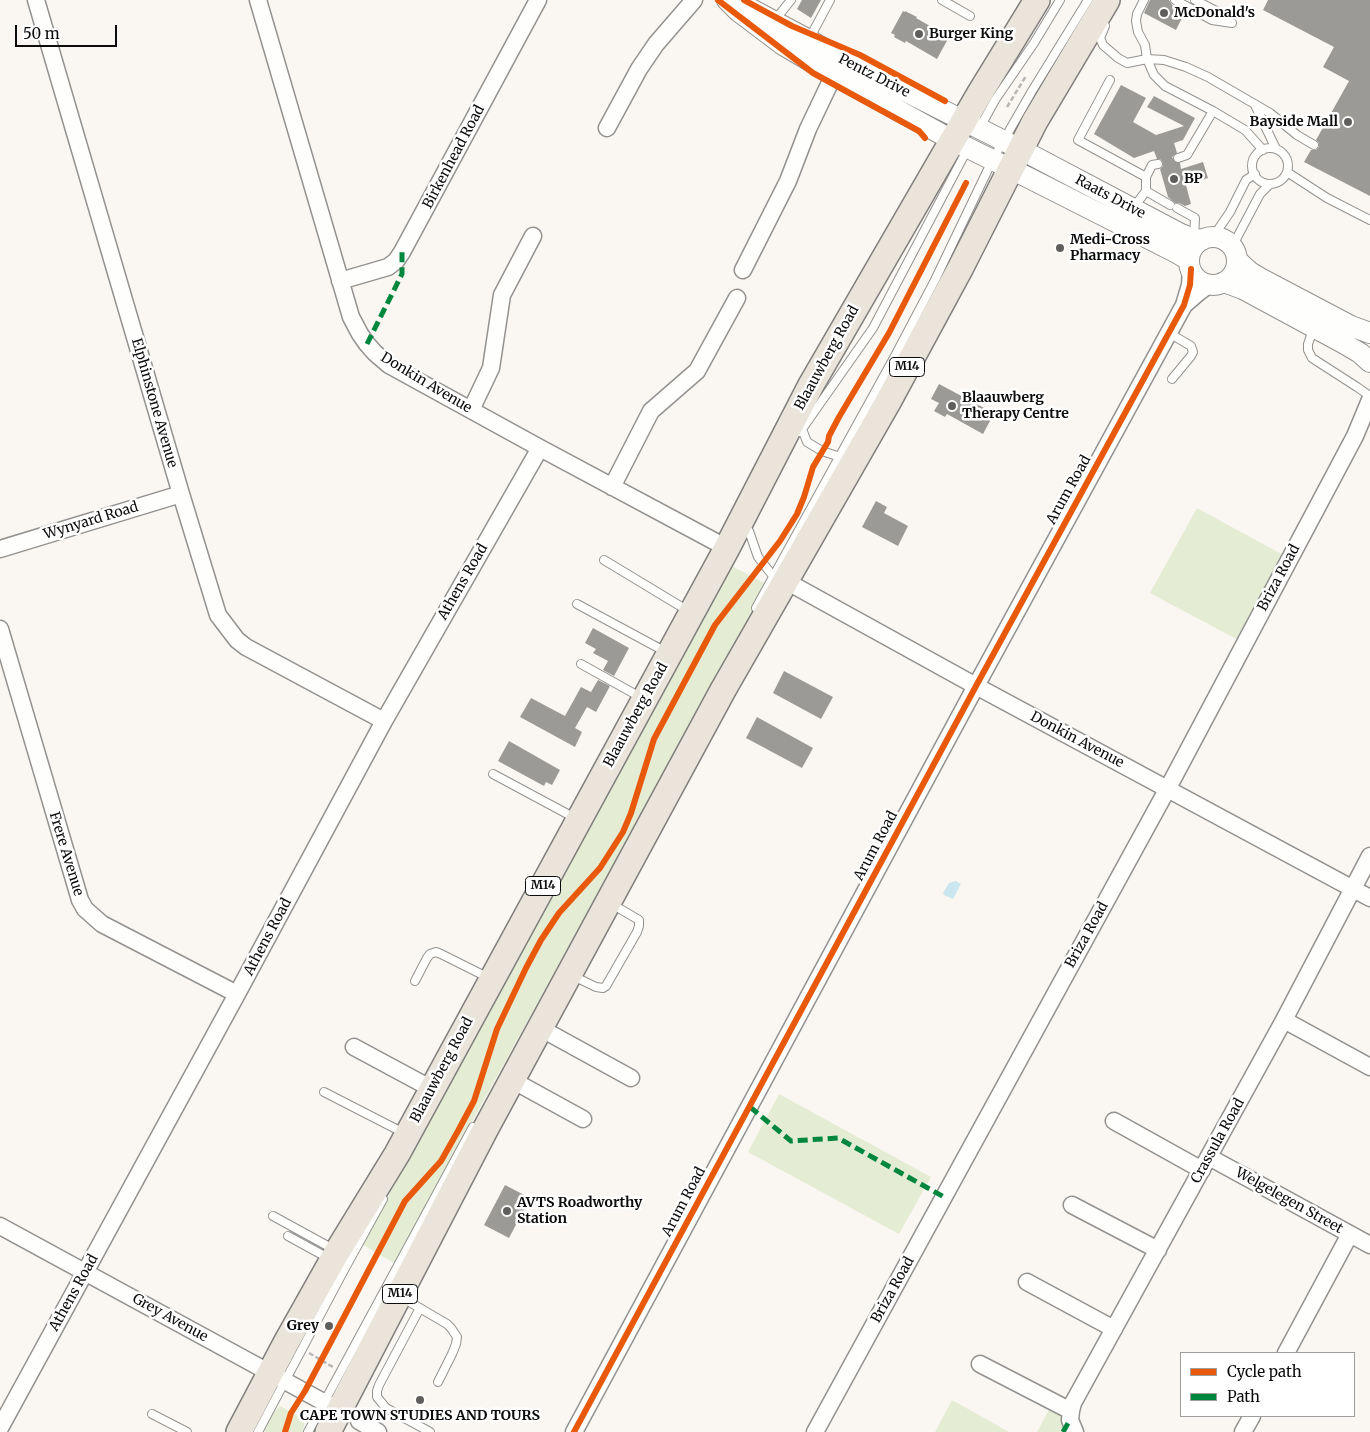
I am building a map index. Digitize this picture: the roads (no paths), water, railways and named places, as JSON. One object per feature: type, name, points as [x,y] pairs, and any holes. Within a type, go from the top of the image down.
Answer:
[{"type":"main road","name":"Blaauwberg Road","points":[[239,1432],[278,1377],[335,1256],[407,1135],[692,613],[744,530],[811,385],[969,136],[980,92],[1042,0]]},
{"type":"main road","name":"M14","points":[[338,1417],[410,1302],[512,1080],[722,690],[779,578],[812,533],[897,385],[961,267],[1007,155],[1035,121],[1107,11]]},
{"type":"street","name":"Elphinstone Avenue","points":[[36,0],[218,615],[237,640],[246,648],[384,721]]},
{"type":"street","name":"Donkin Avenue","points":[[258,0],[340,281],[360,334],[375,353],[389,365],[612,487],[744,530]]},
{"type":"street","name":"Birkenhead Road","points":[[340,281],[388,267],[396,261],[538,0]]},
{"type":"street","points":[[607,128],[639,69],[656,44],[694,0]]},
{"type":"street","name":"Pentz Drive","points":[[727,0],[738,11],[771,27],[811,41],[831,63]]},
{"type":"street","name":"Pentz Drive","points":[[733,0],[771,27],[783,45],[831,63],[1007,155]]},
{"type":"street","points":[[743,270],[788,181],[831,63]]},
{"type":"street","name":"Raats Drive","points":[[1007,155],[1132,209],[1181,234],[1203,238]]},
{"type":"street","name":"Raats Drive","points":[[1007,155],[1190,265]]},
{"type":"street","points":[[471,410],[491,368],[502,295],[534,236]]},
{"type":"street","points":[[1370,333],[1351,326],[1250,272],[1226,240],[1203,238],[1192,250],[1190,265],[1198,280],[1243,288],[1360,353],[1370,362]]},
{"type":"street","points":[[1217,283],[1232,275],[1236,265],[1234,253]]},
{"type":"street","name":"Arum Road","points":[[574,1432],[976,686],[1184,305],[1190,285],[1190,265]]},
{"type":"street","name":"Arum Road","points":[[1184,305],[1199,292],[1217,283]]},
{"type":"street","points":[[612,487],[651,411],[697,371],[737,298]]},
{"type":"street","name":"Briza Road","points":[[1356,436],[1370,398]]},
{"type":"street","name":"Briza Road","points":[[815,1432],[1168,788],[1356,436],[1370,416]]},
{"type":"street","name":"Athens Road","points":[[0,1428],[384,721],[540,448]]},
{"type":"street","name":"Wynyard Road","points":[[0,549],[181,494]]},
{"type":"street","name":"Donkin Avenue","points":[[779,578],[1370,898]]},
{"type":"street","name":"Frere Avenue","points":[[0,629],[80,900],[85,909],[102,924],[237,994]]},
{"type":"street","name":"Crassula Road","points":[[1073,1423],[1074,1403],[1284,1020],[1370,856]]},
{"type":"street","points":[[1284,1020],[1370,1067]]},
{"type":"street","points":[[540,1028],[631,1078]]},
{"type":"street","points":[[354,1047],[432,1089]]},
{"type":"street","points":[[512,1080],[583,1119]]},
{"type":"street","name":"Welgelegen Street","points":[[1114,1121],[1370,1245]]},
{"type":"street","points":[[1072,1205],[1158,1250]]},
{"type":"street","name":"Grey Avenue","points":[[0,1226],[305,1391],[338,1417],[378,1432]]},
{"type":"street","points":[[1287,1352],[1350,1234]]},
{"type":"street","points":[[1027,1282],[1114,1329]]},
{"type":"street","points":[[980,1364],[1073,1423]]},
{"type":"street","points":[[1243,1432],[1251,1417]]},
{"type":"lane","points":[[771,27],[791,0]]},
{"type":"lane","points":[[811,41],[814,30],[830,0]]},
{"type":"lane","points":[[942,0],[970,16]]},
{"type":"lane","points":[[754,611],[779,578],[840,457],[935,280],[1007,155],[1032,91],[1088,0]]},
{"type":"lane","points":[[1144,0],[1137,14],[1136,21],[1138,32],[1145,45],[1147,60],[1154,74],[1165,86],[1245,130],[1263,150]]},
{"type":"lane","points":[[1175,0],[1212,20],[1232,23],[1220,13],[1195,0]]},
{"type":"lane","points":[[1107,11],[1100,38],[1103,46],[1118,58],[1127,63],[1164,60],[1186,67],[1208,77],[1270,114],[1297,135],[1314,145]]},
{"type":"lane","points":[[1110,80],[1078,140],[1146,177]]},
{"type":"lane","points":[[1255,105],[1276,149]]},
{"type":"lane","points":[[1178,158],[1187,155],[1213,111]]},
{"type":"lane","points":[[797,436],[873,328],[969,136]]},
{"type":"lane","points":[[1234,253],[1260,194],[1270,184],[1280,181],[1287,172],[1288,167],[1285,156],[1281,151],[1270,148],[1263,150],[1255,157],[1253,169],[1258,179],[1270,184]]},
{"type":"lane","points":[[1132,209],[1146,191],[1146,177],[1152,165],[1158,164]]},
{"type":"lane","points":[[1287,172],[1327,198],[1370,220]]},
{"type":"lane","points":[[1146,191],[1195,218],[1203,238],[1230,212],[1246,180],[1255,174]]},
{"type":"lane","points":[[1314,327],[1308,344],[1308,350],[1312,358],[1357,387],[1370,398]]},
{"type":"lane","points":[[1169,333],[1191,346],[1193,352],[1172,379]]},
{"type":"lane","points":[[802,429],[807,442],[822,451],[840,457]]},
{"type":"lane","points":[[779,578],[758,557],[744,530],[786,452]]},
{"type":"lane","points":[[812,533],[840,457]]},
{"type":"lane","points":[[604,560],[692,613]]},
{"type":"lane","points":[[578,604],[669,654]]},
{"type":"lane","points":[[581,664],[644,700]]},
{"type":"lane","points":[[493,774],[578,820]]},
{"type":"lane","points":[[569,974],[596,987],[602,988],[606,986],[637,932],[639,920],[609,902]]},
{"type":"lane","points":[[415,981],[427,958],[430,954],[436,952],[491,980]]},
{"type":"lane","points":[[324,1092],[407,1135]]},
{"type":"lane","points":[[308,1432],[338,1417],[341,1371],[475,1122]]},
{"type":"lane","points":[[258,1432],[278,1377],[302,1349],[387,1192]]},
{"type":"lane","points":[[273,1216],[335,1256]]},
{"type":"lane","points":[[288,1236],[335,1256]]},
{"type":"lane","points":[[430,1432],[386,1408],[377,1397],[379,1385],[410,1302],[447,1324],[452,1328],[457,1337],[452,1354],[438,1382]]},
{"type":"lane","points":[[152,1414],[186,1432]]},
{"type":"water","points":[[956,881],[961,884],[953,899],[944,895],[943,893],[949,883]]},
{"type":"place","name":"McDonald's","points":[[1164,13]]},
{"type":"place","name":"Burger King","points":[[919,34]]},
{"type":"place","name":"Bayside Mall","points":[[1348,122]]},
{"type":"place","name":"BP","points":[[1174,179]]},
{"type":"place","name":"Medi-Cross Pharmacy","points":[[1060,248]]},
{"type":"place","name":"Blaauwberg Therapy Centre","points":[[952,406]]},
{"type":"place","name":"AVTS Roadworthy Station","points":[[507,1211]]},
{"type":"place","name":"Grey","points":[[329,1326]]},
{"type":"place","name":"CAPE TOWN STUDIES AND TOURS","points":[[420,1400]]}]
